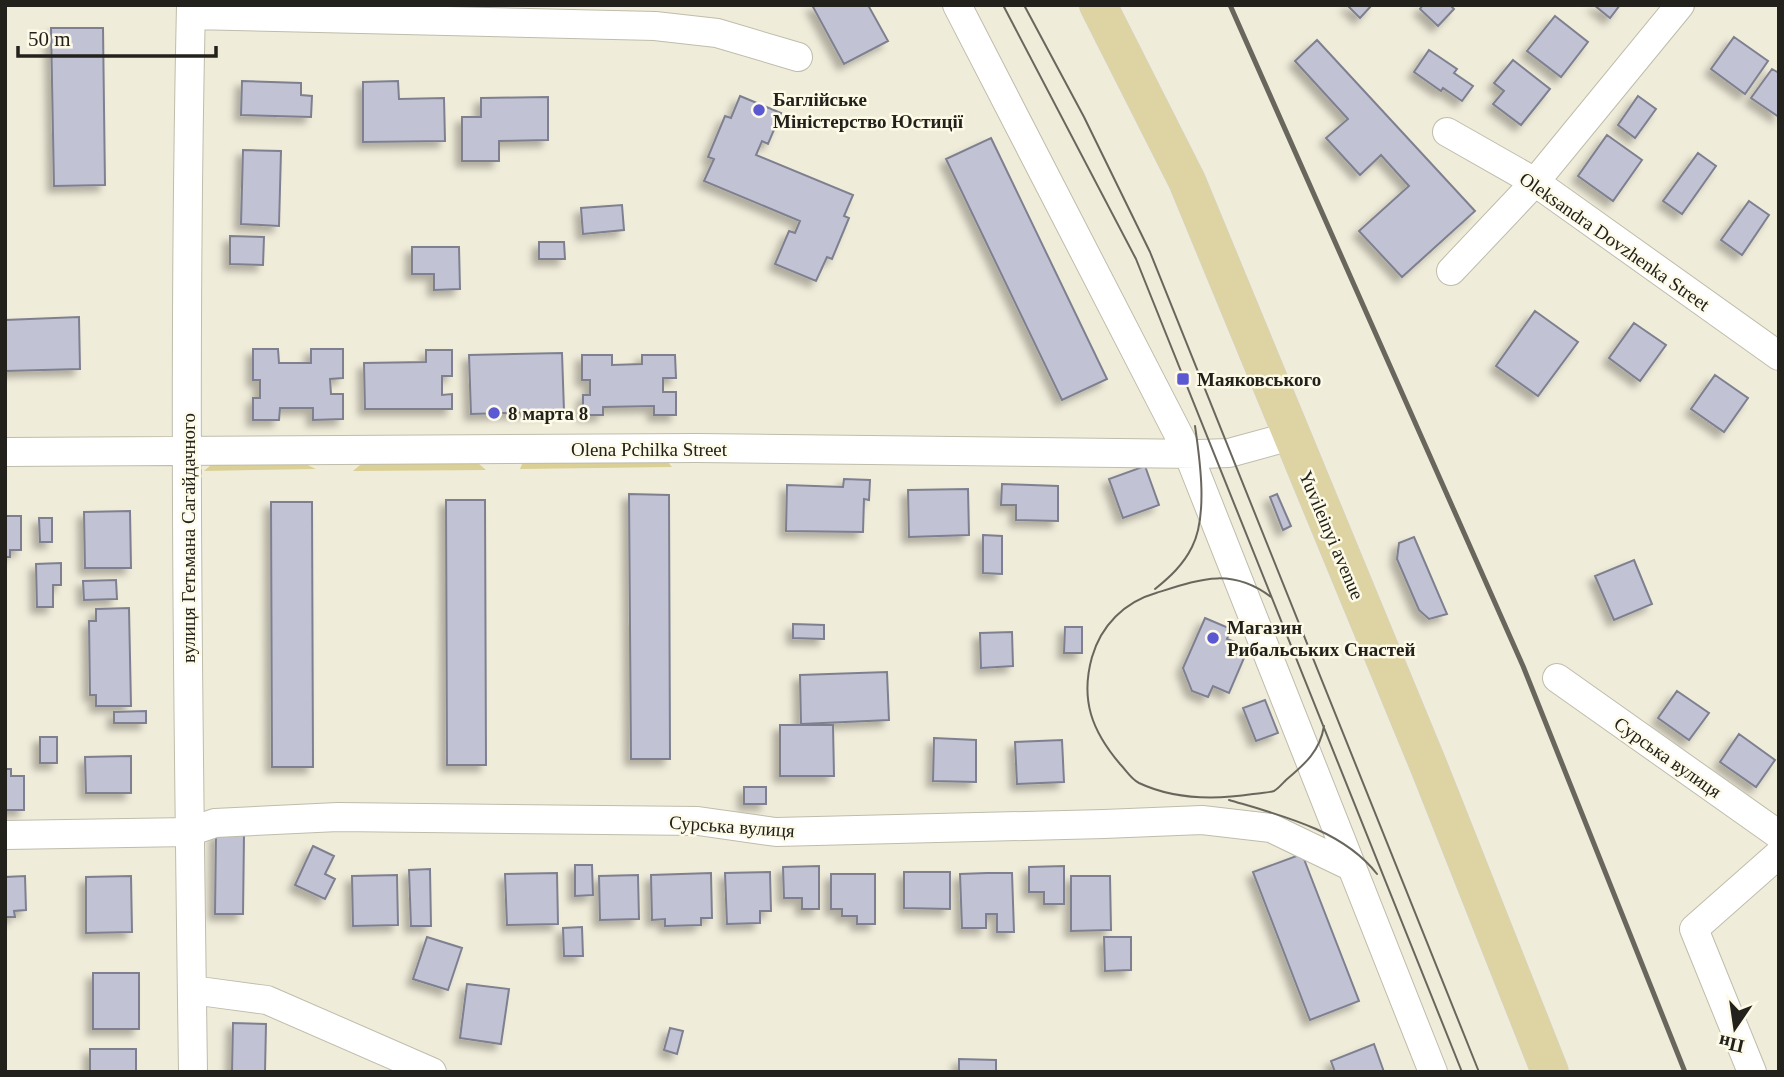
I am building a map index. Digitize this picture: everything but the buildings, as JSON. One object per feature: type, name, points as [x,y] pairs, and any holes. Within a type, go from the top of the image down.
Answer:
[{"type":"main road","name":"Yuvileinyi avenue","points":[[1098,5],[1187,181],[1429,767],[1550,1072]]},
{"type":"street","points":[[957,5],[1188,453],[1433,1072]]},
{"type":"street","points":[[1451,271],[1535,182],[1680,5]]},
{"type":"street","points":[[191,10],[656,26],[717,33],[798,57]]},
{"type":"street","name":"вулиця Гетьмана Сагайдачного","points":[[191,10],[186,208],[193,1072]]},
{"type":"street","name":"Oleksandra Dovzhenka Street","points":[[1447,132],[1535,182],[1779,356]]},
{"type":"street","name":"Olena Pchilka Street","points":[[5,452],[697,448],[1230,453],[1291,436]]},
{"type":"street","name":"Сурська вулиця","points":[[1557,678],[1779,835]]},
{"type":"street","name":"Сурська вулиця","points":[[5,835],[189,832],[215,822],[338,817],[698,821],[776,832],[1202,820],[1271,828],[1352,867]]},
{"type":"street","points":[[1752,1072],[1694,929],[1779,854]]},
{"type":"street","points":[[192,990],[267,1000],[432,1072]]},
{"type":"shaded area","points":[[667,461],[672,467],[520,469],[523,462]]},
{"type":"shaded area","points":[[301,462],[316,469],[204,471],[213,463]]},
{"type":"shaded area","points":[[477,462],[486,470],[353,471],[368,463]]},
{"type":"tram line","points":[[1003,5],[1136,259],[1462,1072]]},
{"type":"tram line","points":[[1024,5],[1084,117],[1150,252],[1479,1072]]},
{"type":"tram line","points":[[1155,589],[1180,565],[1197,534],[1201,488],[1195,426]]},
{"type":"tram line","points":[[1271,597],[1242,582],[1215,578],[1144,597],[1124,609],[1101,635],[1092,657],[1087,687],[1096,727],[1110,752],[1136,781],[1167,793],[1209,798],[1276,790],[1311,756],[1319,743],[1324,726]]},
{"type":"tram line","points":[[1229,800],[1289,818],[1329,835],[1347,846],[1377,874]]},
{"type":"railway","points":[[1230,5],[1523,666],[1685,1072]]},
{"type":"place","name":"Баглійське Міністерство Юстиції","points":[[759,110]]},
{"type":"place","name":"Маяковського","points":[[1183,379]]},
{"type":"place","name":"8 марта 8","points":[[494,413]]},
{"type":"place","name":"Магазин Рибальських Снастей","points":[[1213,638]]}]
